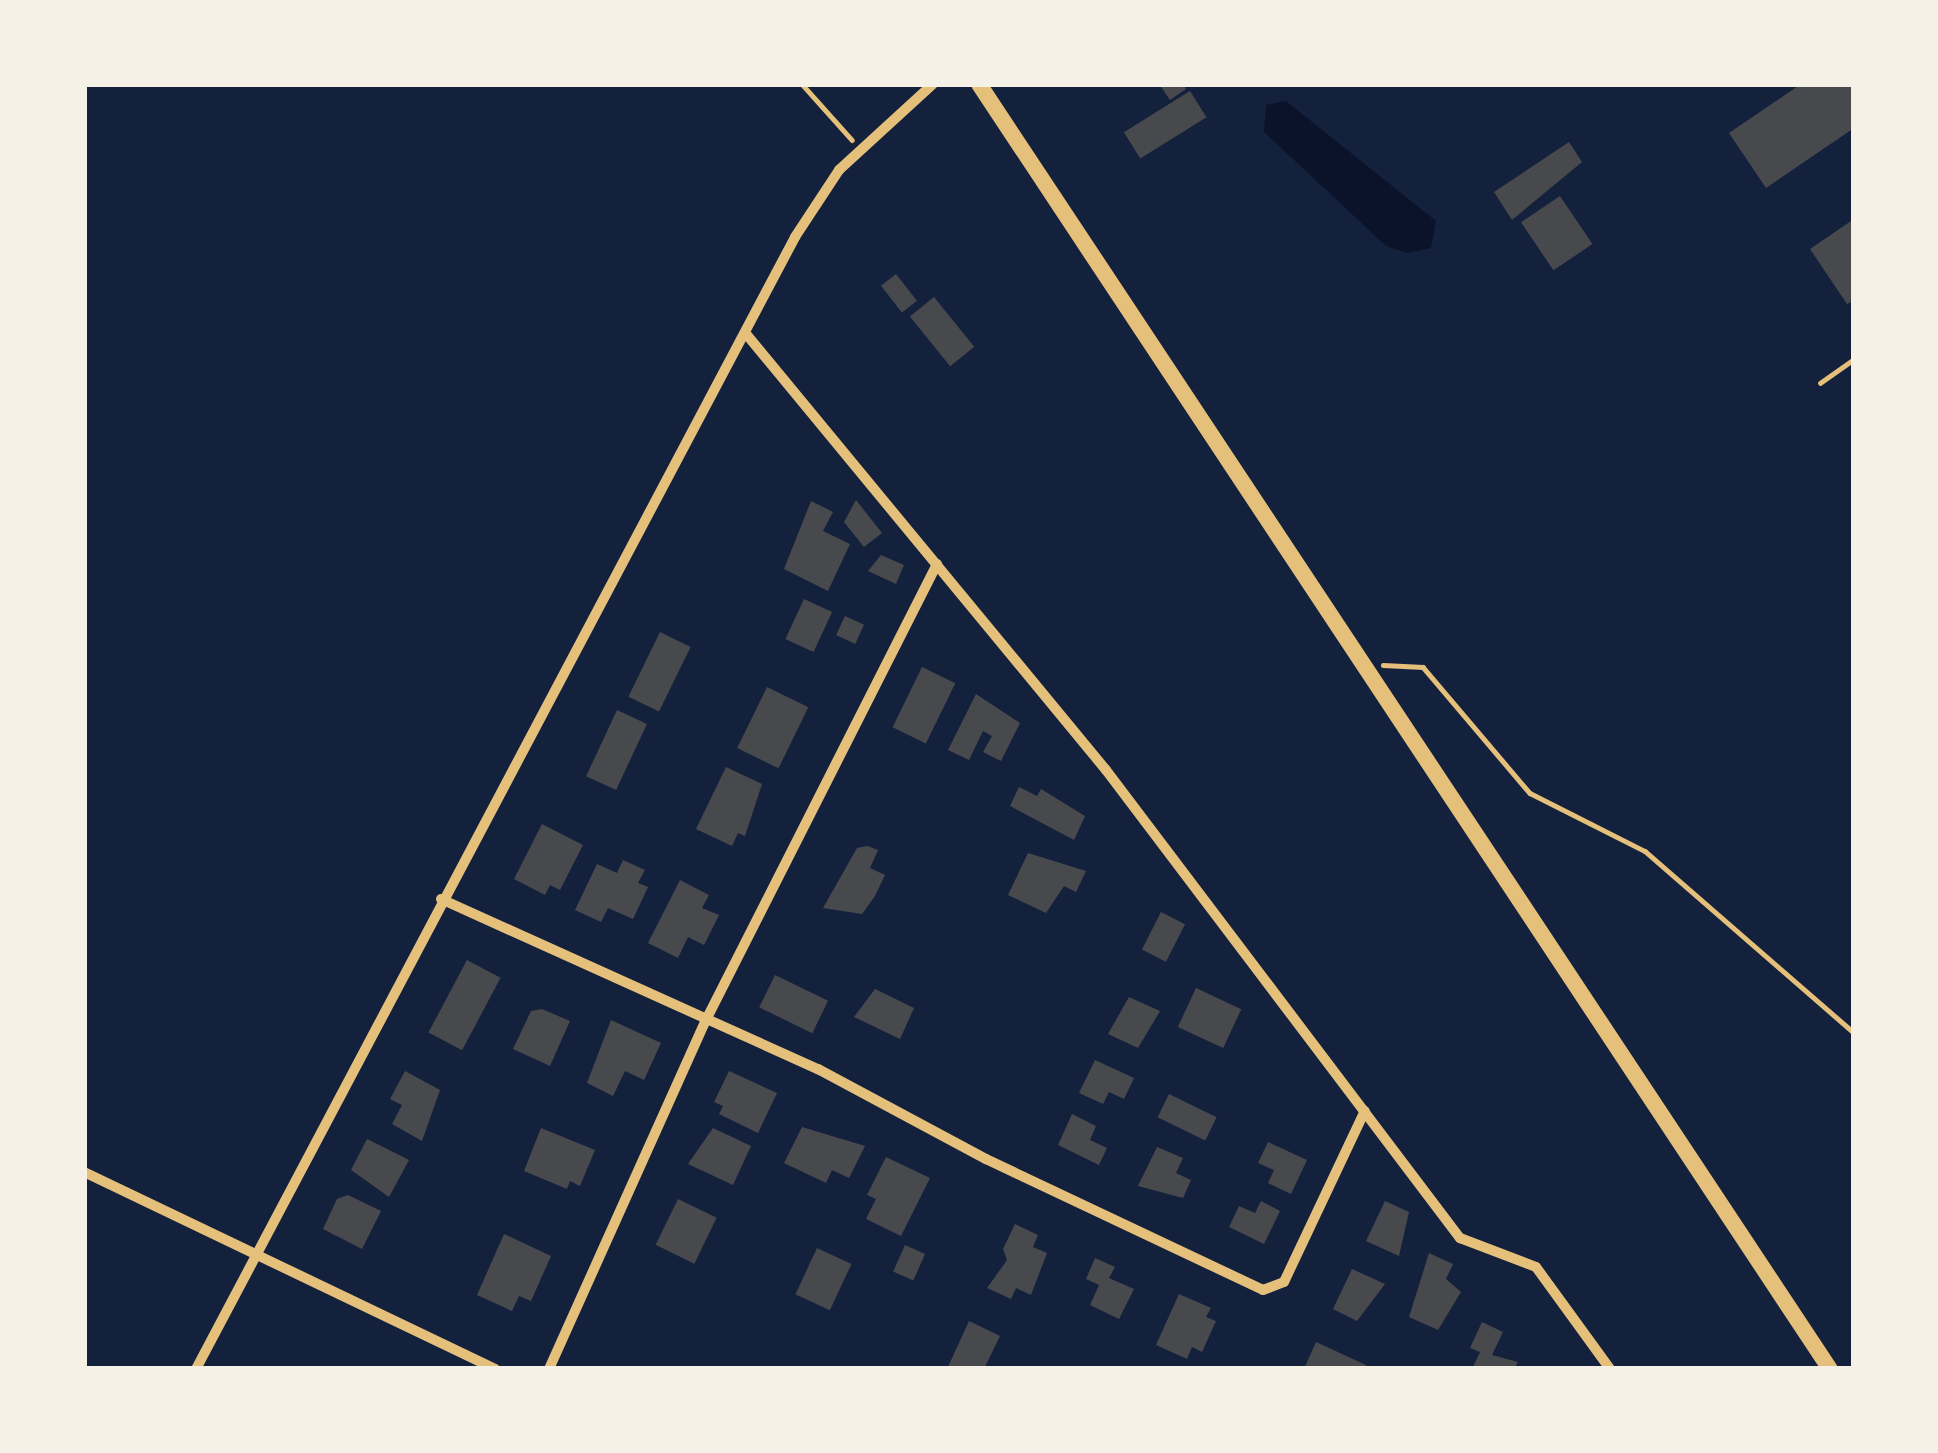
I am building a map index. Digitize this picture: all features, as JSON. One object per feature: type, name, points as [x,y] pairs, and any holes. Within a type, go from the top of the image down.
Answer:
[{"type":"main road","points":[[979,84],[1830,1369]]},
{"type":"street","points":[[196,1369],[795,237],[859,149],[933,84]]},
{"type":"street","points":[[747,334],[937,564],[1460,1238],[1536,1267],[1610,1369]]},
{"type":"street","points":[[549,1369],[707,1018],[937,564]]},
{"type":"street","points":[[441,899],[707,1018],[1263,1290],[1284,1282],[1365,1111]]},
{"type":"street","points":[[84,1172],[495,1369]]},
{"type":"path","points":[[802,84],[859,149]]},
{"type":"path","points":[[1820,383],[1854,359]]},
{"type":"path","points":[[1367,673],[1397,663],[1423,667],[1530,793],[1645,850],[1854,1033]]},
{"type":"water","points":[[1286,101],[1436,221],[1431,248],[1407,253],[1386,246],[1264,132],[1266,105]]},
{"type":"building","points":[[1159,84],[1183,84],[1186,89],[1170,100]]},
{"type":"building","points":[[1801,84],[1854,84],[1854,128],[1766,188],[1729,133]]},
{"type":"building","points":[[1190,91],[1206,117],[1140,159],[1124,132]]},
{"type":"building","points":[[1569,142],[1582,162],[1512,220],[1494,192]]},
{"type":"building","points":[[1560,196],[1592,244],[1553,270],[1521,222]]},
{"type":"building","points":[[1854,219],[1854,300],[1847,304],[1810,249]]},
{"type":"building","points":[[896,274],[917,301],[902,312],[881,286]]},
{"type":"building","points":[[934,297],[974,347],[950,366],[910,317]]},
{"type":"building","points":[[856,500],[882,533],[864,547],[844,522]]},
{"type":"building","points":[[811,501],[833,512],[823,531],[850,544],[828,591],[784,569]]},
{"type":"building","points":[[881,555],[904,565],[896,584],[868,571]]},
{"type":"building","points":[[804,599],[832,612],[814,652],[785,639]]},
{"type":"building","points":[[845,616],[864,625],[855,644],[836,635]]},
{"type":"building","points":[[660,632],[691,647],[659,712],[628,697]]},
{"type":"building","points":[[922,667],[955,683],[926,743],[893,727]]},
{"type":"building","points":[[767,687],[808,707],[779,768],[737,748]]},
{"type":"building","points":[[976,694],[1020,723],[1001,761],[983,752],[992,736],[983,731],[969,760],[948,750]]},
{"type":"building","points":[[617,710],[647,724],[616,790],[586,776]]},
{"type":"building","points":[[726,767],[762,784],[745,836],[738,833],[732,846],[696,829]]},
{"type":"building","points":[[1019,787],[1037,796],[1041,789],[1085,816],[1074,840],[1010,806]]},
{"type":"building","points":[[542,824],[583,845],[560,890],[550,885],[545,895],[514,879]]},
{"type":"building","points":[[857,848],[878,850],[870,868],[885,875],[875,896],[862,914],[823,908]]},
{"type":"building","points":[[1028,853],[1086,871],[1076,892],[1064,886],[1046,913],[1008,895]]},
{"type":"building","points":[[623,860],[645,870],[638,883],[648,887],[633,919],[608,908],[601,922],[575,910],[597,864],[617,873]]},
{"type":"building","points":[[680,880],[709,895],[702,908],[719,915],[704,945],[688,937],[678,958],[648,943]]},
{"type":"building","points":[[1161,912],[1185,924],[1166,962],[1142,949]]},
{"type":"building","points":[[467,960],[501,978],[462,1050],[429,1032]]},
{"type":"building","points":[[775,975],[828,1001],[812,1033],[759,1007]]},
{"type":"building","points":[[1196,988],[1241,1009],[1223,1048],[1178,1027]]},
{"type":"building","points":[[875,989],[914,1008],[900,1039],[854,1017]]},
{"type":"building","points":[[1129,997],[1160,1011],[1138,1048],[1108,1034]]},
{"type":"building","points":[[542,1009],[570,1021],[550,1066],[513,1049],[531,1011]]},
{"type":"building","points":[[611,1020],[661,1043],[644,1080],[625,1071],[613,1096],[587,1083]]},
{"type":"building","points":[[1095,1060],[1134,1078],[1124,1099],[1109,1092],[1103,1104],[1079,1093]]},
{"type":"building","points":[[405,1071],[440,1090],[422,1141],[392,1124],[402,1105],[390,1099]]},
{"type":"building","points":[[729,1071],[777,1093],[758,1133],[719,1114],[723,1106],[714,1102]]},
{"type":"building","points":[[1169,1094],[1217,1117],[1205,1141],[1158,1117]]},
{"type":"building","points":[[1072,1114],[1096,1126],[1090,1140],[1107,1148],[1099,1165],[1058,1145]]},
{"type":"building","points":[[802,1127],[865,1146],[849,1178],[832,1170],[826,1183],[784,1163]]},
{"type":"building","points":[[541,1128],[595,1150],[580,1186],[570,1181],[567,1189],[524,1171]]},
{"type":"building","points":[[713,1128],[751,1146],[733,1185],[688,1164]]},
{"type":"building","points":[[367,1139],[409,1160],[389,1197],[351,1170]]},
{"type":"building","points":[[1268,1142],[1307,1160],[1291,1194],[1268,1183],[1274,1170],[1258,1163]]},
{"type":"building","points":[[1157,1147],[1183,1158],[1176,1173],[1191,1180],[1183,1198],[1138,1186]]},
{"type":"building","points":[[886,1157],[930,1178],[901,1236],[866,1219],[876,1199],[867,1195]]},
{"type":"building","points":[[348,1195],[381,1211],[362,1249],[323,1229],[337,1199]]},
{"type":"building","points":[[678,1199],[717,1218],[694,1264],[656,1245]]},
{"type":"building","points":[[1261,1201],[1280,1211],[1264,1244],[1229,1227],[1239,1206],[1255,1213]]},
{"type":"building","points":[[1385,1201],[1409,1212],[1399,1256],[1366,1241]]},
{"type":"building","points":[[1015,1224],[1038,1235],[1033,1247],[1047,1253],[1031,1295],[1016,1288],[1011,1299],[987,1288],[1007,1260],[1003,1249]]},
{"type":"building","points":[[504,1234],[551,1256],[531,1301],[519,1296],[512,1311],[477,1295]]},
{"type":"building","points":[[905,1245],[925,1254],[913,1280],[893,1271]]},
{"type":"building","points":[[817,1248],[851,1264],[830,1310],[795,1294]]},
{"type":"building","points":[[1429,1253],[1453,1264],[1446,1279],[1461,1292],[1438,1330],[1409,1317]]},
{"type":"building","points":[[1095,1258],[1115,1267],[1109,1278],[1134,1289],[1119,1319],[1090,1305],[1099,1285],[1086,1279]]},
{"type":"building","points":[[1352,1269],[1385,1284],[1357,1321],[1333,1309]]},
{"type":"building","points":[[1179,1294],[1211,1308],[1206,1317],[1216,1321],[1202,1352],[1192,1347],[1187,1359],[1156,1345]]},
{"type":"building","points":[[969,1321],[1000,1336],[984,1369],[947,1369]]},
{"type":"building","points":[[1482,1322],[1503,1332],[1492,1355],[1518,1362],[1514,1369],[1472,1369],[1480,1352],[1470,1348]]},
{"type":"building","points":[[1316,1342],[1366,1365],[1364,1369],[1304,1369]]}]
